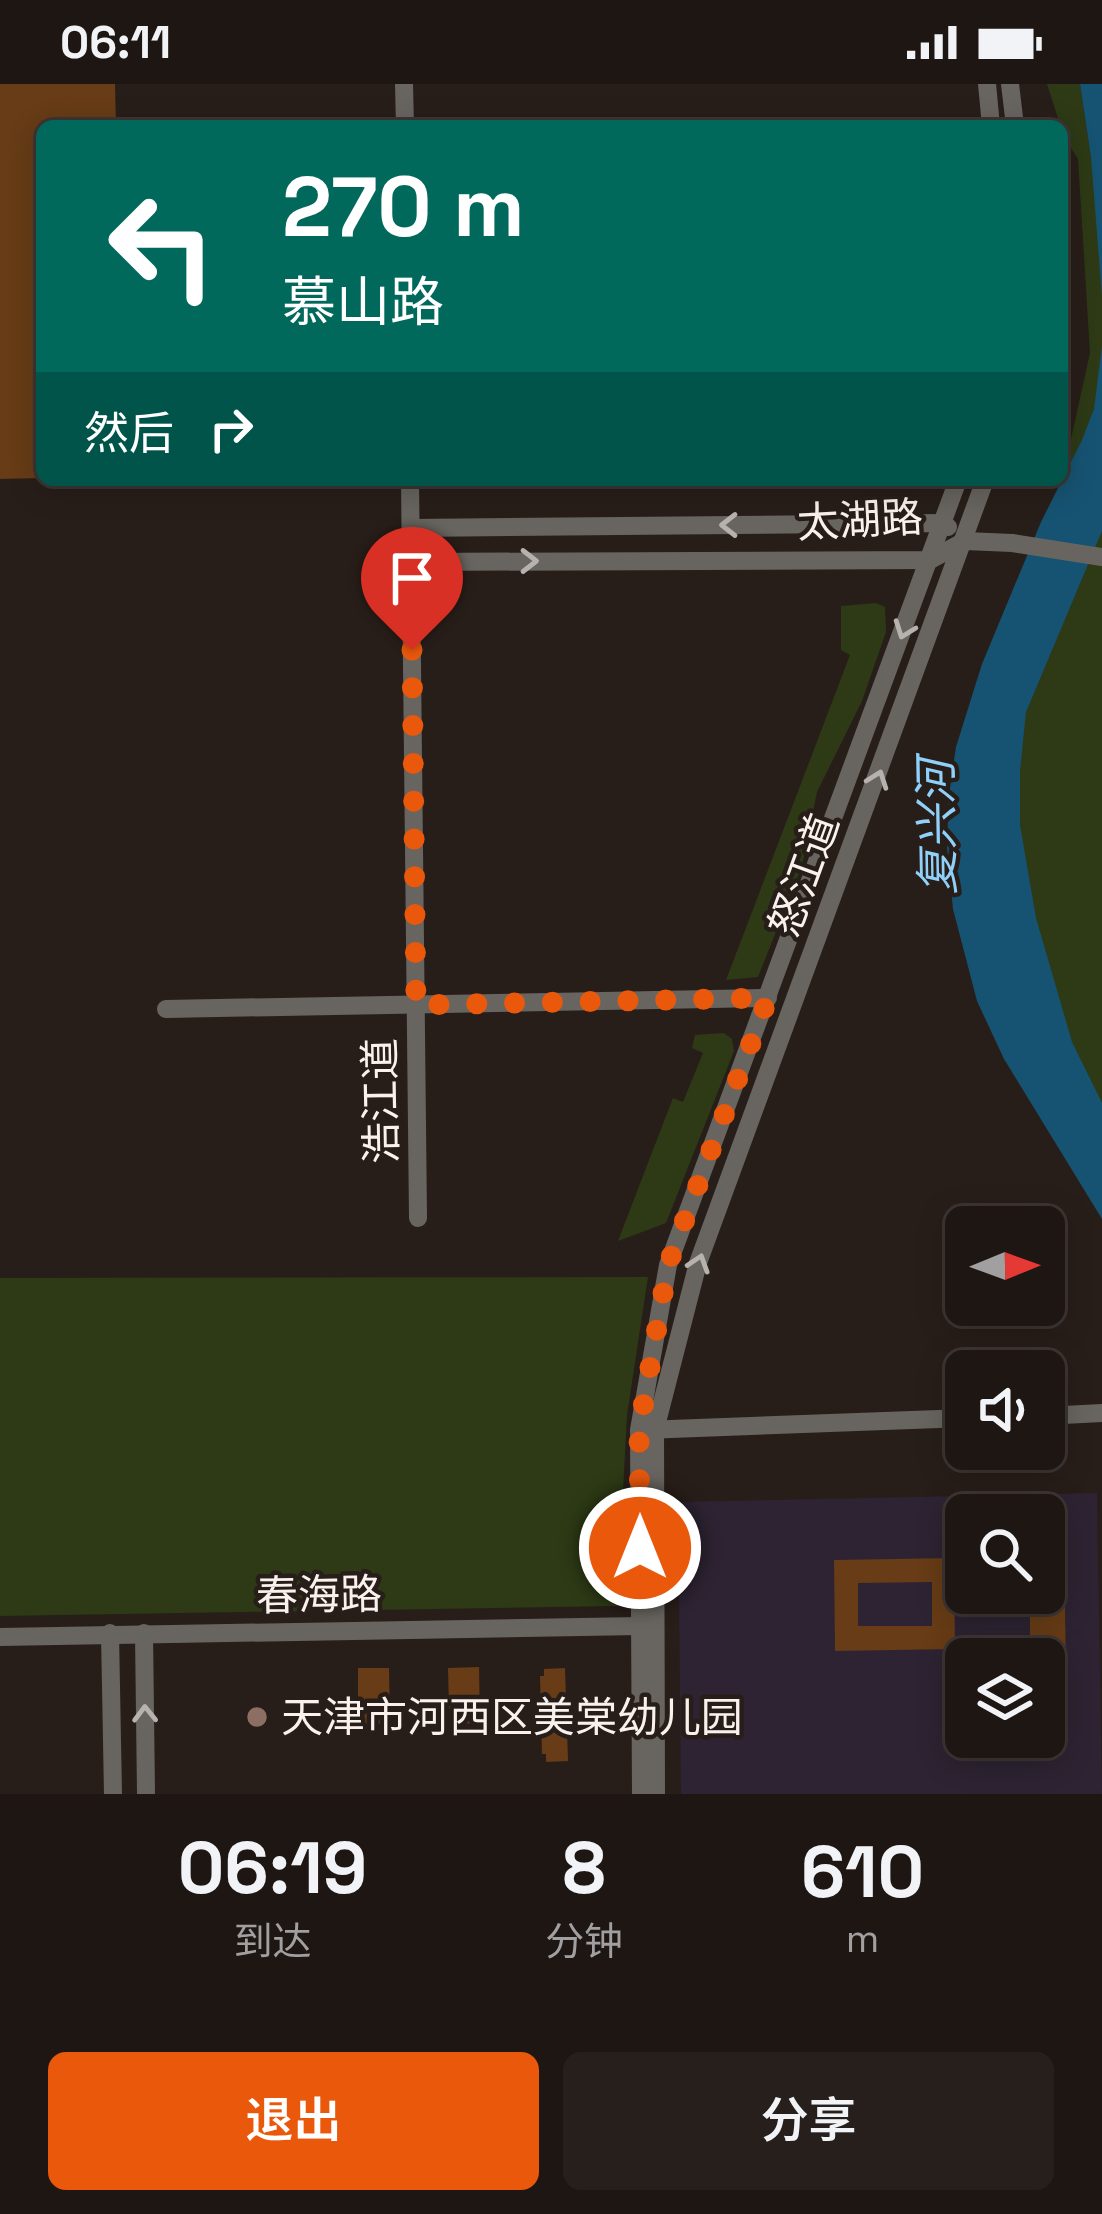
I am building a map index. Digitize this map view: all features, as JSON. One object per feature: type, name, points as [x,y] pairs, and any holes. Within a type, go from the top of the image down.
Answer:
[{"type":"street","points":[[404,84],[405,120]]},
{"type":"street","points":[[987,84],[990,120]]},
{"type":"street","points":[[1010,84],[1014,120]]},
{"type":"street","name":"浩江道","points":[[410,486],[418,1217]]},
{"type":"street","name":"怒江道","points":[[640,1794],[647,1430],[668,1265],[956,486]]},
{"type":"street","name":"怒江道","points":[[656,1794],[647,1430],[698,1263],[984,486]]},
{"type":"street","name":"太湖路","points":[[411,528],[943,523],[965,541],[930,560],[412,562]]},
{"type":"street","points":[[965,541],[1102,557]]},
{"type":"street","points":[[166,1009],[768,998]]},
{"type":"street","points":[[1065,1415],[1102,1413]]},
{"type":"street","points":[[647,1430],[945,1419]]},
{"type":"street","name":"春海路","points":[[0,1637],[640,1626]]},
{"type":"street","points":[[144,1633],[146,1794]]},
{"type":"street","points":[[110,1634],[113,1794]]},
{"type":"shaded area","points":[[1097,1493],[1102,1794],[681,1794],[678,1502],[945,1496],[945,1614],[1065,1614],[1065,1494],[1050,1494]]},
{"type":"green space","points":[[1047,84],[1080,84],[1091,158],[1102,158],[1102,1147],[1017,1003],[999,766],[1061,486],[1068,486],[1068,453],[1090,353],[1078,159],[1068,143],[1068,120],[1059,120]]},
{"type":"green space","points":[[876,603],[885,607],[886,632],[862,701],[817,792],[802,866],[758,977],[726,980],[850,655],[841,650],[841,606]]},
{"type":"green space","points":[[724,1033],[732,1039],[734,1051],[666,1223],[618,1241],[673,1098],[683,1102],[703,1053],[692,1048],[695,1035]]},
{"type":"green space","points":[[648,1277],[627,1415],[617,1606],[0,1616],[0,1278]]},
{"type":"water","points":[[1080,84],[1102,84],[1102,296],[1091,158]]},
{"type":"water","points":[[1102,346],[1102,531],[1026,712],[1020,825],[1036,918],[1072,1042],[1102,1103],[1102,1219],[1004,1059],[977,1001],[953,909],[947,847],[956,747],[982,664],[1041,522],[1059,486],[1068,486],[1068,468],[1094,409]]},
{"type":"building","points":[[0,84],[115,84],[116,120],[36,120],[36,478],[0,479]]},
{"type":"building","points":[[945,1558],[945,1614],[955,1614],[955,1638],[945,1638],[945,1649],[835,1651],[834,1560]],"holes":[[[932,1582],[932,1626],[858,1626],[858,1583]]]},
{"type":"building","points":[[1065,1611],[1066,1664],[1065,1638],[1030,1638],[1030,1614]]},
{"type":"building","points":[[479,1667],[480,1723],[455,1724],[455,1709],[449,1709],[448,1668]]},
{"type":"building","points":[[358,1668],[389,1668],[390,1724],[365,1724],[364,1710],[358,1710]]},
{"type":"building","points":[[565,1668],[568,1761],[546,1762],[540,1676],[544,1669]]},
{"type":"place","name":"天津市河西区美棠幼儿园","points":[[257,1717]]},
{"type":"route","points":[[412,650],[416,1005],[768,998],[668,1265],[639,1430],[640,1548]]},
{"type":"water label","name":"复兴河","points":[[937,827]]}]
